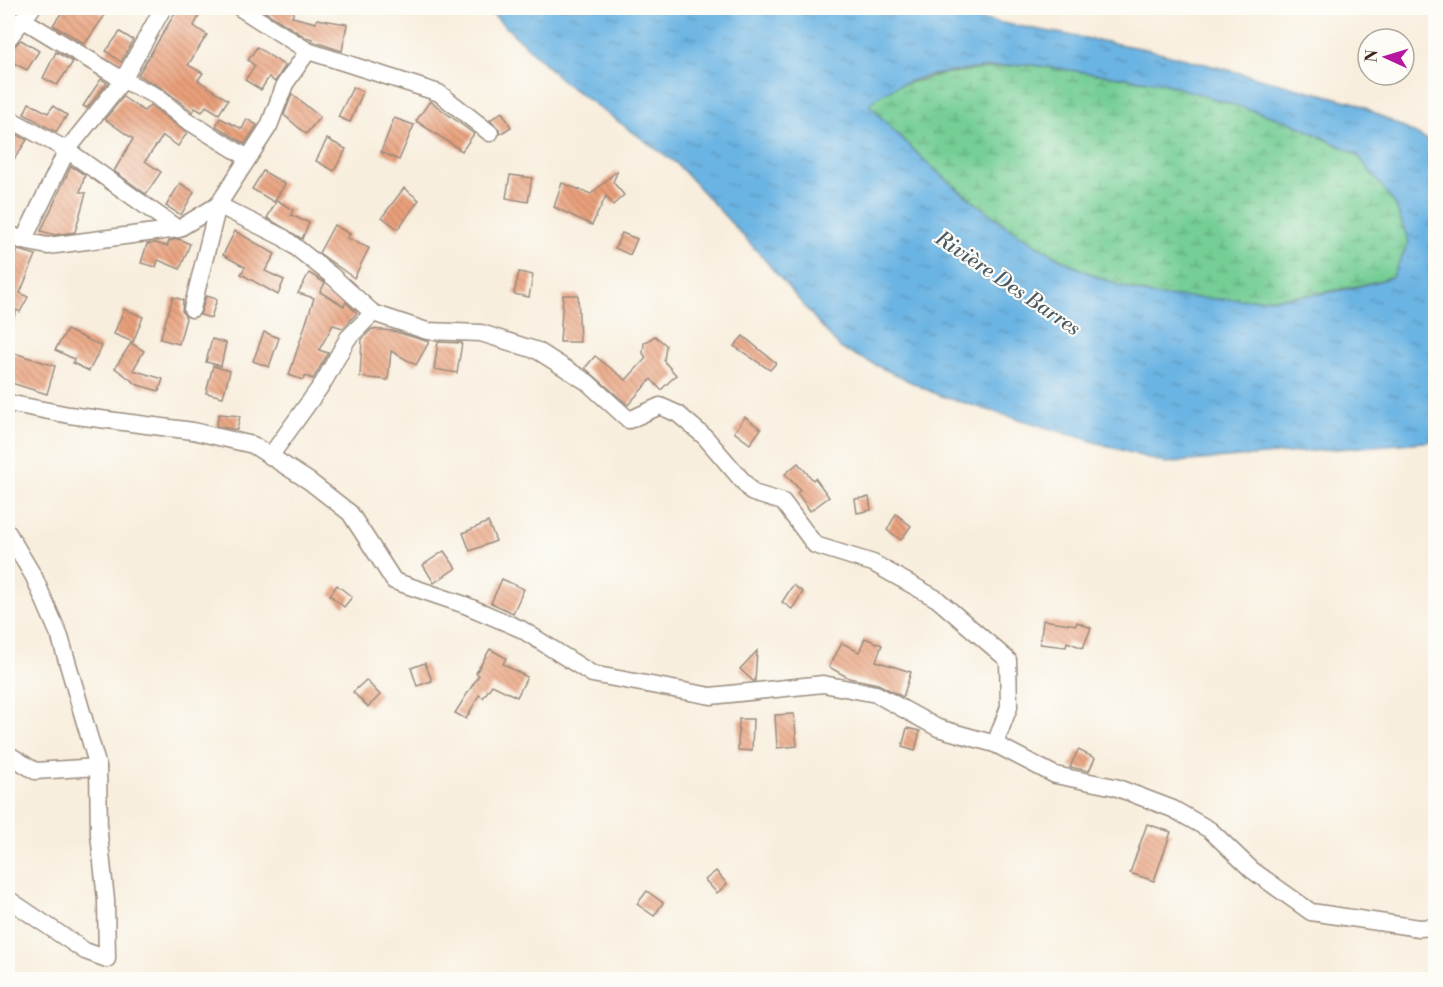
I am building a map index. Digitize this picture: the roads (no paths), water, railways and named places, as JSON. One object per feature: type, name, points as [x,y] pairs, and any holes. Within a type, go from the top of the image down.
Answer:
[{"type":"street","points":[[23,241],[67,150],[123,80],[163,8]]},
{"type":"street","points":[[240,8],[308,51],[439,93],[490,133]]},
{"type":"street","points":[[8,39],[27,13],[123,80],[156,96],[191,123],[248,158]]},
{"type":"street","points":[[192,309],[218,205],[269,126],[285,84],[308,51]]},
{"type":"street","points":[[8,118],[67,150],[178,229]]},
{"type":"street","points":[[8,232],[23,241],[48,246],[178,229],[218,205]]},
{"type":"street","points":[[218,205],[284,238],[331,274],[373,314],[426,331],[481,333],[538,351],[587,382],[629,420],[660,406],[678,414],[732,466],[753,493],[783,502],[815,545],[873,563],[936,599],[1008,660],[1009,707],[995,744]]},
{"type":"street","points":[[271,455],[323,383],[348,338],[373,314]]},
{"type":"street","points":[[8,403],[58,414],[193,431],[253,445],[271,455],[350,513],[394,581],[465,604],[521,629],[592,674],[711,696],[823,684],[876,694],[938,728],[995,744],[1055,775],[1115,787],[1173,809],[1210,830],[1252,870],[1311,912],[1419,928],[1436,927]]},
{"type":"street","points":[[8,533],[34,577],[60,637],[98,767],[99,834],[106,900],[107,959],[85,951],[8,899]]},
{"type":"street","points":[[8,754],[35,771],[98,767]]},
{"type":"water","name":"Rivière Des Barres","points":[[486,8],[919,8],[1151,50],[1356,103],[1435,144],[1435,441],[1165,463],[938,395],[840,348],[758,252],[677,164],[565,83]],"holes":[[[1025,64],[1163,83],[1290,122],[1357,154],[1395,204],[1409,242],[1392,277],[1341,290],[1263,299],[1157,296],[1110,282],[1033,243],[996,218],[927,163],[869,104],[885,92],[922,78],[964,70]]]}]
